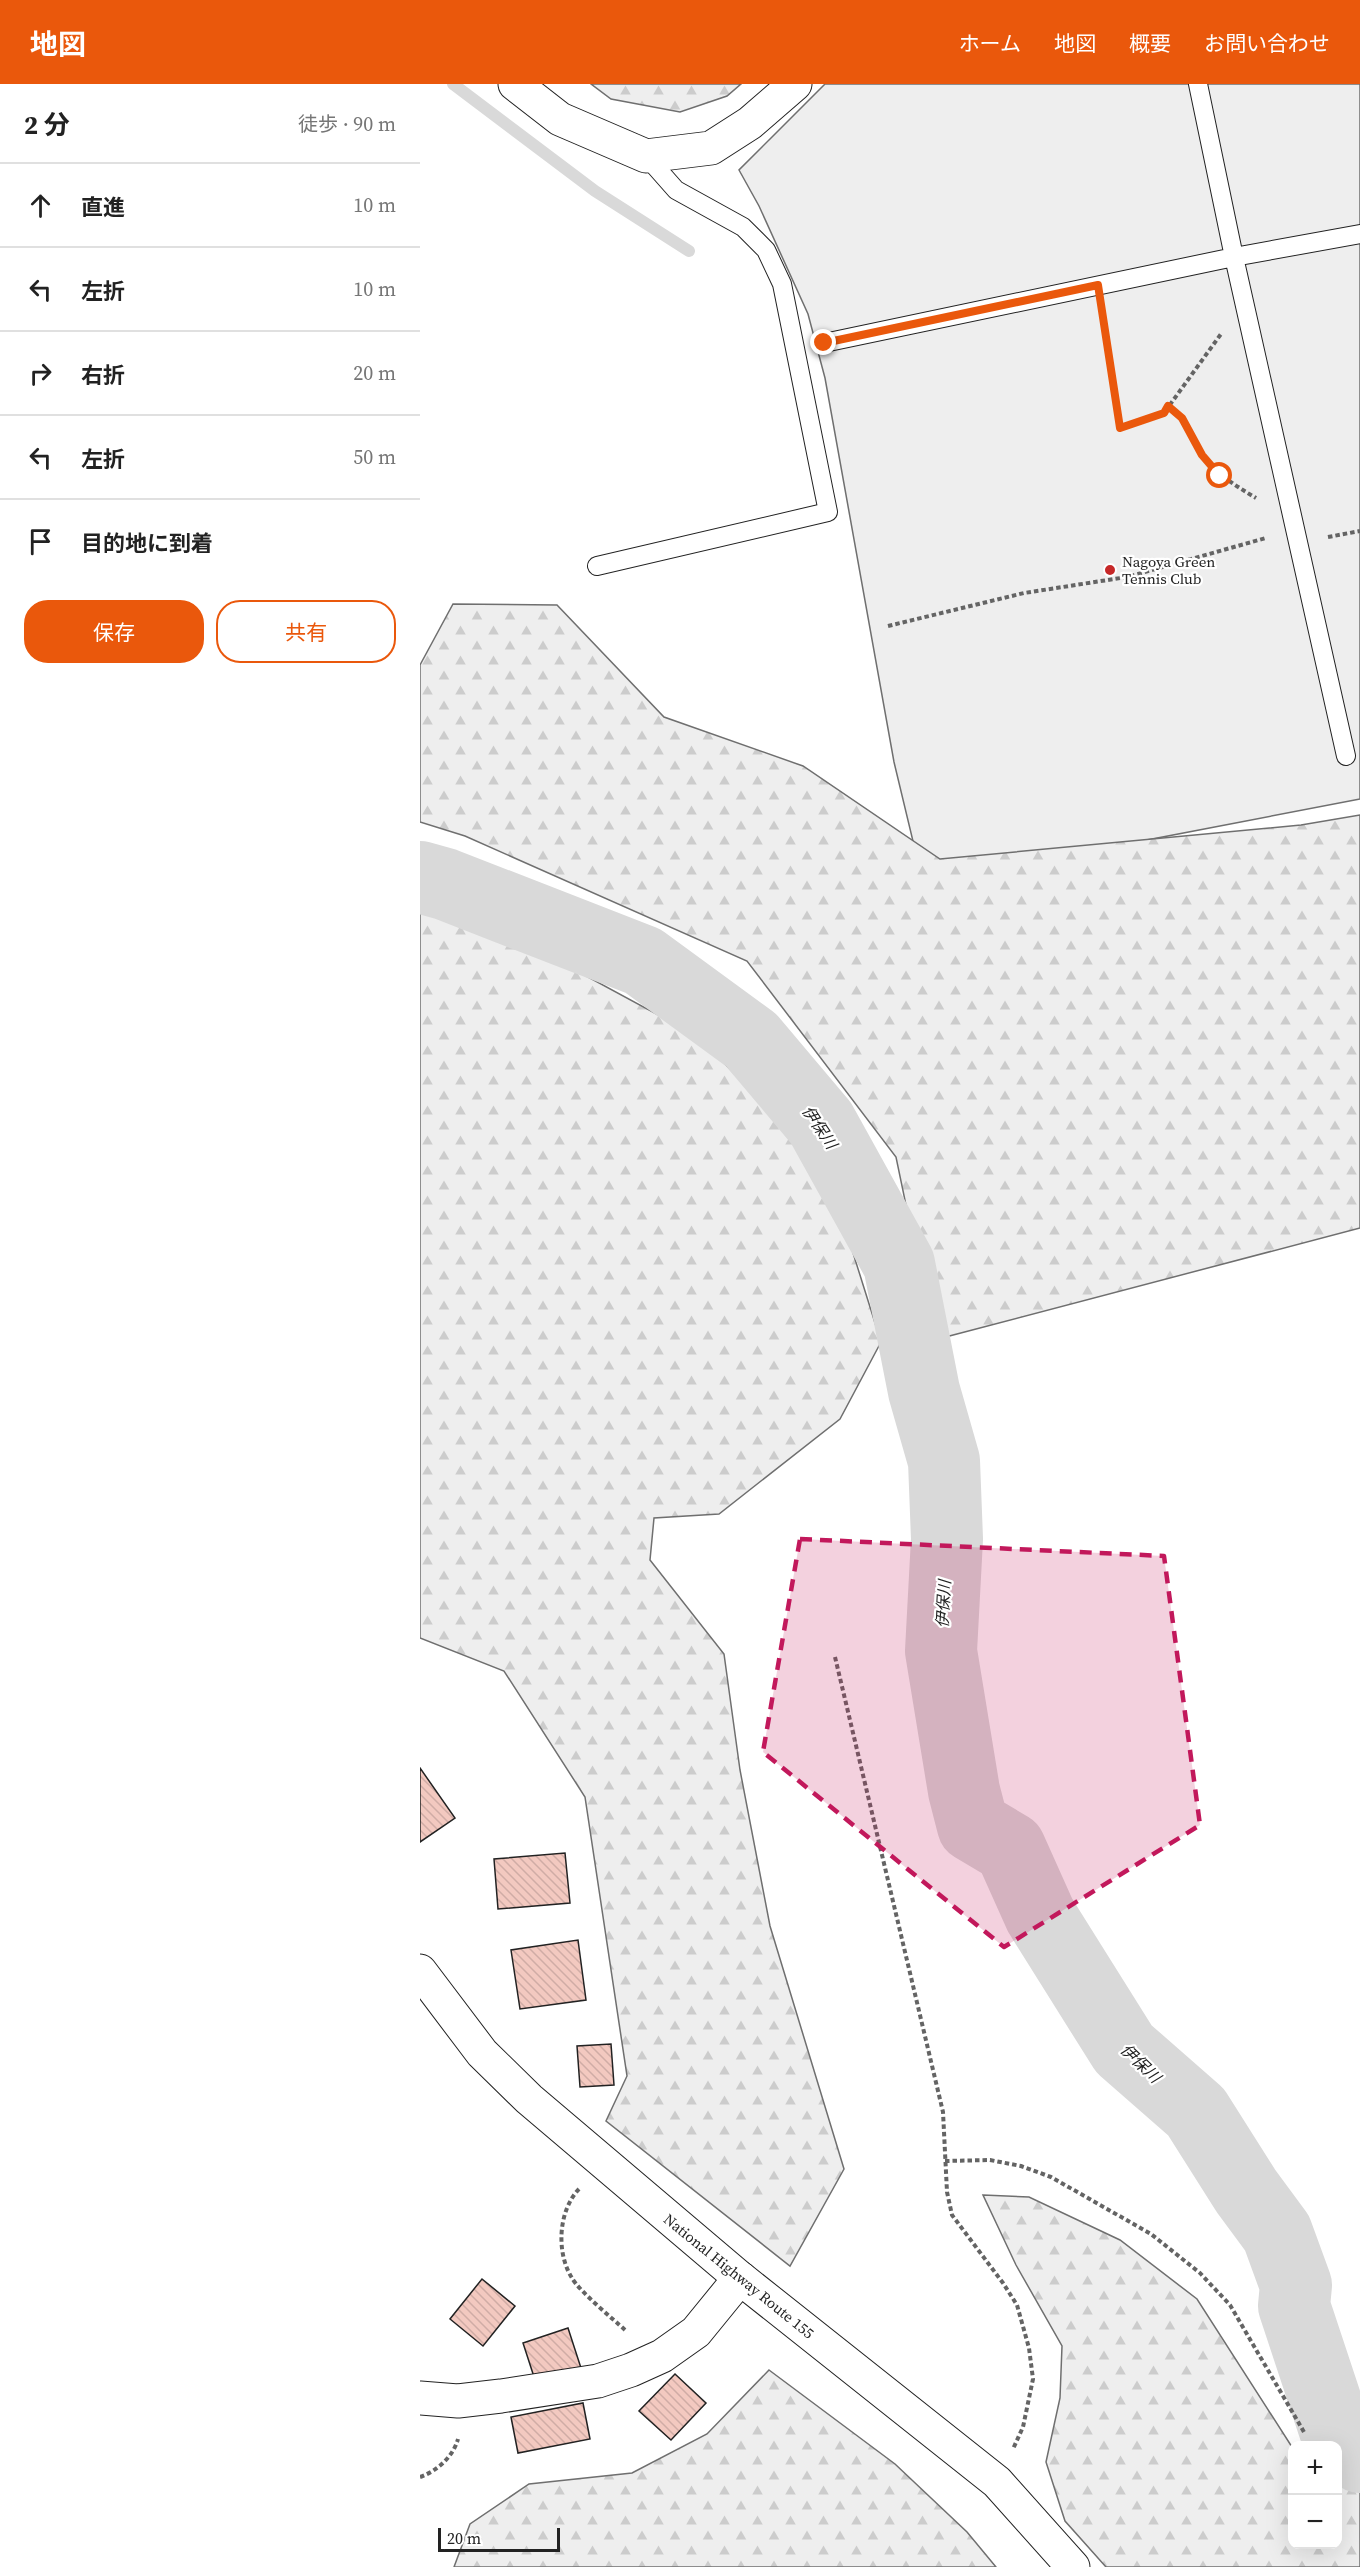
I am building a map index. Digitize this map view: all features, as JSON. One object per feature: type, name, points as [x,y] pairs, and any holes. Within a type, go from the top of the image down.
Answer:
[{"type":"main road","points":[[514,84],[560,118],[646,156],[711,148],[750,123],[795,84]]},
{"type":"main road","name":"National Highway Route 155","points":[[420,1971],[482,2053],[529,2099],[740,2278],[997,2482],[1073,2567]]},
{"type":"main road","points":[[420,2398],[458,2401],[597,2380],[631,2370],[652,2360],[696,2332],[740,2278]]},
{"type":"lane","points":[[1198,84],[1234,256],[1346,756]]},
{"type":"lane","points":[[597,566],[828,512],[782,284],[766,250],[743,227],[676,190],[646,156]]},
{"type":"lane","points":[[824,343],[1234,256],[1360,234]]},
{"type":"path","points":[[1098,285],[1120,428],[1164,413],[1223,331],[1249,324]]},
{"type":"path","points":[[1168,406],[1182,418],[1202,455],[1220,476],[1256,498],[1291,510]]},
{"type":"path","points":[[888,626],[1024,593],[1127,576],[1259,539],[1296,534]]},
{"type":"path","points":[[835,1657],[943,2112],[947,2192],[952,2215],[1012,2298],[1029,2348],[1033,2379],[1023,2427],[997,2482]]},
{"type":"path","points":[[945,2161],[990,2160],[1020,2166],[1051,2177],[1151,2234],[1200,2273],[1230,2305],[1304,2432]]},
{"type":"path","points":[[603,2164],[574,2194],[564,2216],[561,2239],[565,2262],[572,2278],[632,2336],[652,2360]]},
{"type":"path","points":[[420,2477],[442,2464],[455,2448],[461,2426],[458,2401]]},
{"type":"highlighted area","points":[[800,1539],[1164,1556],[1200,1825],[1004,1947],[763,1752]]},
{"type":"green space","points":[[591,84],[741,84],[727,96],[680,112],[611,99]]},
{"type":"green space","name":"Nagoya Green Tennis Club","points":[[825,84],[1360,84],[1360,799],[923,883],[894,762],[825,378],[808,314],[759,206],[739,170]]},
{"type":"green space","points":[[453,604],[557,605],[664,717],[803,766],[940,859],[1301,825],[1360,815],[1360,1228],[934,1340],[896,1157],[747,961],[465,836],[420,822],[420,665]]},
{"type":"green space","points":[[420,900],[540,951],[699,1037],[827,1170],[881,1342],[840,1419],[719,1514],[654,1518],[650,1560],[724,1654],[740,1770],[770,1926],[844,2169],[790,2266],[606,2121],[627,2076],[585,1797],[504,1671],[420,1638]]},
{"type":"green space","points":[[983,2195],[1029,2197],[1120,2240],[1197,2299],[1288,2441],[1288,2549],[1342,2549],[1342,2476],[1360,2483],[1360,2567],[1106,2567],[1065,2521],[1046,2462],[1060,2398],[1062,2346],[1016,2265]]},
{"type":"green space","points":[[769,2370],[895,2464],[967,2532],[996,2567],[454,2567],[470,2524],[529,2484],[632,2473],[707,2434]]},
{"type":"building","points":[[420,1768],[455,1818],[420,1842]]},
{"type":"building","points":[[565,1853],[570,1903],[498,1909],[494,1859]]},
{"type":"building","points":[[578,1940],[586,2000],[520,2009],[511,1950]]},
{"type":"building","points":[[611,2044],[614,2085],[580,2087],[577,2046]]},
{"type":"building","points":[[482,2279],[515,2306],[483,2346],[450,2319]]},
{"type":"building","points":[[568,2328],[581,2368],[536,2383],[523,2343]]},
{"type":"building","points":[[675,2374],[706,2403],[671,2440],[639,2411]]},
{"type":"building","points":[[583,2403],[590,2439],[518,2453],[511,2417]]},
{"type":"waterway","points":[[453,84],[595,191],[689,251]]},
{"type":"waterway","name":"伊保川","points":[[420,877],[445,884],[643,961],[751,1040],[821,1123],[899,1264],[924,1391],[944,1461],[947,1539],[941,1651],[964,1791],[973,1826],[1010,1848],[1040,1915],[1124,2049],[1196,2112],[1246,2191],[1277,2233],[1296,2285],[1294,2306],[1339,2442],[1360,2457]]},
{"type":"place","name":"Nagoya Green Tennis Club","points":[[1110,570]]},
{"type":"route","points":[[824,343],[1098,285],[1120,428],[1164,413],[1168,406],[1182,418],[1202,455],[1220,476]]}]
